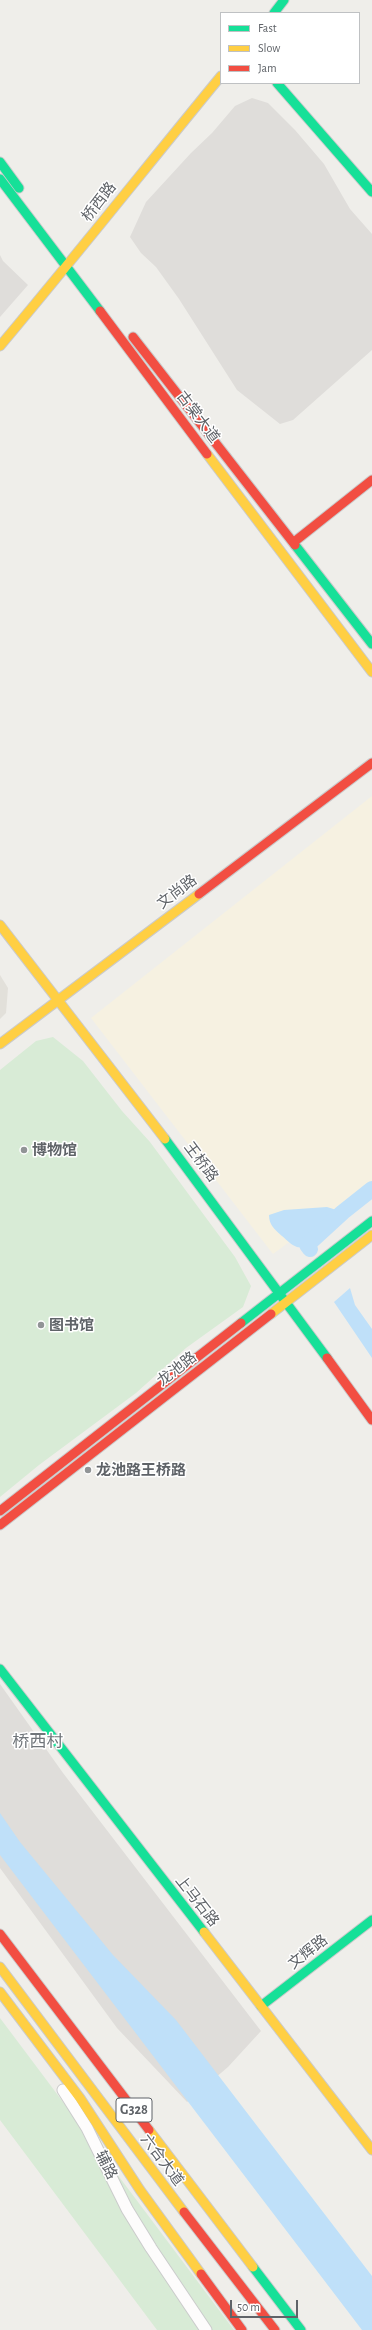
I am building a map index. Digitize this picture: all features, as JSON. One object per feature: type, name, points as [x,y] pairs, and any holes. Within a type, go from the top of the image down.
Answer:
[{"type":"main road","points":[[275,12],[284,0]]},
{"type":"main road","name":"桥西路","points":[[0,346],[70,263],[109,211],[220,77]]},
{"type":"main road","points":[[278,84],[300,107],[372,192]]},
{"type":"main road","points":[[0,162],[23,193]]},
{"type":"main road","name":"古棠大道","points":[[0,179],[70,263],[98,292]]},
{"type":"main road","name":"古棠大道","points":[[32,205],[70,263],[372,672]]},
{"type":"main road","name":"古棠大道","points":[[127,329],[372,644]]},
{"type":"main road","points":[[294,542],[372,480]]},
{"type":"main road","name":"文尚路","points":[[0,1044],[372,763]]},
{"type":"main road","name":"王桥路","points":[[0,925],[207,1193],[284,1302],[372,1420]]},
{"type":"main road","name":"龙池路","points":[[0,1511],[372,1221]]},
{"type":"main road","name":"龙池路","points":[[0,1525],[284,1302],[372,1235]]},
{"type":"main road","name":"上马石路","points":[[0,1669],[372,2150]]},
{"type":"main road","name":"文辉路","points":[[261,2006],[372,1920]]},
{"type":"main road","name":"六合大道","points":[[0,1934],[268,2285]]},
{"type":"main road","name":"六合大道","points":[[0,1967],[87,2085],[275,2330]]},
{"type":"main road","points":[[0,1992],[69,2084],[140,2190],[242,2330]]},
{"type":"main road","points":[[268,2285],[309,2330]]},
{"type":"main road","name":"G328","points":[[268,2285],[301,2330]]},
{"type":"street","name":"辅路","points":[[0,2004],[77,2112],[151,2248],[206,2330]]},
{"type":"street","points":[[69,2084],[77,2112]]},
{"type":"shaded area","points":[[252,98],[268,103],[295,130],[324,164],[350,209],[372,234],[372,350],[293,420],[280,424],[237,390],[179,299],[156,267],[141,253],[130,237],[146,202],[191,153],[212,133],[235,106]]},
{"type":"shaded area","points":[[0,255],[3,261],[28,285],[0,317]]},
{"type":"shaded area","points":[[0,975],[8,988],[6,1013],[0,1019]]},
{"type":"shaded area","points":[[0,1684],[63,1773],[261,2031],[228,2067],[187,2102],[117,2028],[0,1868]]},
{"type":"green space","points":[[53,1037],[83,1061],[122,1111],[150,1142],[235,1257],[251,1286],[243,1307],[186,1348],[136,1393],[39,1465],[0,1497],[0,1070],[36,1041]]},
{"type":"green space","points":[[0,2018],[234,2330],[157,2330],[0,2120]]},
{"type":"sand","points":[[372,796],[372,1181],[273,1254],[91,1018]]},
{"type":"water","points":[[327,1207],[343,1212],[323,1235],[303,1247],[297,1247],[289,1242],[275,1229],[269,1219],[269,1215],[284,1210]]},
{"type":"water","points":[[350,1288],[355,1305],[372,1329],[372,1358],[334,1302]]},
{"type":"water","points":[[0,1813],[20,1842],[113,1955],[176,2020],[372,2276],[372,2330],[362,2330],[0,1855]]},
{"type":"waterway","points":[[310,1249],[307,1245],[343,1212],[372,1189]]},
{"type":"traffic: fast","points":[[275,12],[284,0]]},
{"type":"traffic: fast","points":[[278,84],[372,192]]},
{"type":"traffic: fast","points":[[0,162],[19,188]]},
{"type":"traffic: fast","points":[[0,179],[100,311]]},
{"type":"traffic: fast","points":[[295,545],[372,644]]},
{"type":"traffic: fast","points":[[165,1139],[327,1358]]},
{"type":"traffic: fast","points":[[241,1323],[372,1221]]},
{"type":"traffic: fast","points":[[0,1669],[204,1932]]},
{"type":"traffic: fast","points":[[261,2006],[372,1920]]},
{"type":"traffic: fast","points":[[253,2267],[301,2330]]},
{"type":"traffic: slow","points":[[0,346],[220,77]]},
{"type":"traffic: slow","points":[[207,454],[372,672]]},
{"type":"traffic: slow","points":[[0,1044],[199,894]]},
{"type":"traffic: slow","points":[[0,925],[165,1139]]},
{"type":"traffic: slow","points":[[271,1314],[372,1235]]},
{"type":"traffic: slow","points":[[204,1932],[372,2150]]},
{"type":"traffic: slow","points":[[0,1967],[184,2212]]},
{"type":"traffic: slow","points":[[0,1992],[80,2098],[140,2190],[201,2274]]},
{"type":"traffic: slow","points":[[149,2130],[253,2267]]},
{"type":"traffic: jam","points":[[100,311],[207,454]]},
{"type":"traffic: jam","points":[[133,337],[295,545]]},
{"type":"traffic: jam","points":[[294,542],[372,480]]},
{"type":"traffic: jam","points":[[199,894],[372,763]]},
{"type":"traffic: jam","points":[[0,1525],[271,1314]]},
{"type":"traffic: jam","points":[[0,1511],[241,1323]]},
{"type":"traffic: jam","points":[[327,1358],[372,1420]]},
{"type":"traffic: jam","points":[[0,1934],[149,2130]]},
{"type":"traffic: jam","points":[[184,2212],[275,2330]]},
{"type":"traffic: jam","points":[[201,2274],[242,2330]]},
{"type":"place","name":"博物馆","points":[[24,1150]]},
{"type":"place","name":"图书馆","points":[[41,1325]]},
{"type":"place","name":"龙池路王桥路","points":[[88,1470]]},
{"type":"district","name":"桥西村","points":[[38,1742]]}]
